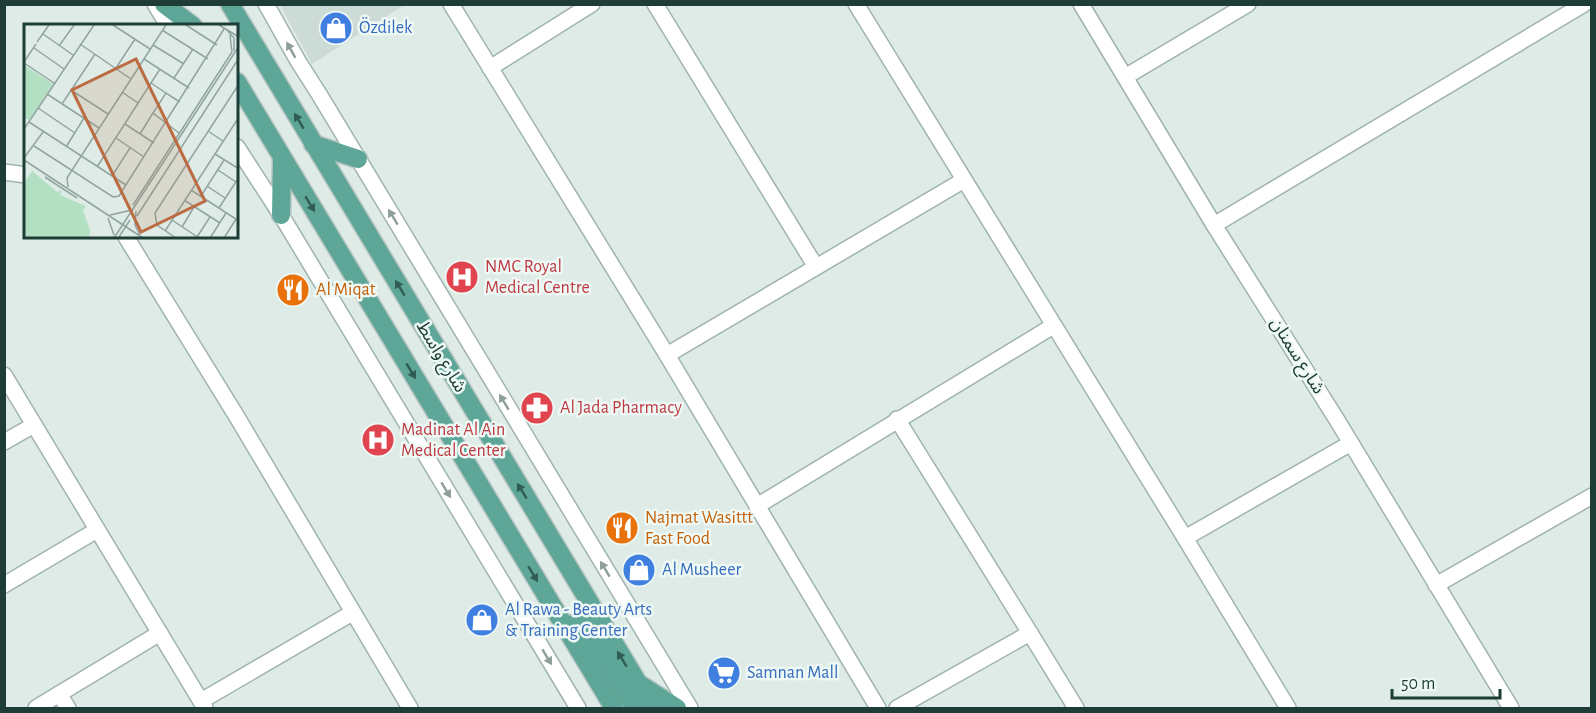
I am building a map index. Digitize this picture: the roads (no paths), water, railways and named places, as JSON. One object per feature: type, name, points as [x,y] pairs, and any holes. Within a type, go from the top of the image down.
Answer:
[{"type":"main road","points":[[164,4],[190,24]]},
{"type":"main road","points":[[190,4],[202,24]]},
{"type":"main road","name":"شارع واسط","points":[[230,4],[653,708]]},
{"type":"main road","points":[[239,4],[245,30]]},
{"type":"main road","name":"شارع واسط","points":[[238,84],[614,708]]},
{"type":"main road","points":[[313,144],[358,159]]},
{"type":"main road","points":[[281,215],[282,156]]},
{"type":"main road","points":[[568,632],[577,622],[584,625],[635,708]]},
{"type":"main road","points":[[636,682],[676,708]]},
{"type":"street","points":[[155,4],[167,24]]},
{"type":"street","points":[[266,4],[298,61],[690,708]]},
{"type":"street","points":[[451,4],[667,355],[878,708]]},
{"type":"street","points":[[490,68],[592,4]]},
{"type":"street","points":[[655,4],[816,267]]},
{"type":"street","points":[[856,4],[1288,708]]},
{"type":"street","name":"شارع سمنان","points":[[1082,4],[1214,225],[1351,443],[1511,708]]},
{"type":"street","points":[[1125,77],[1248,4]]},
{"type":"street","points":[[1214,225],[1584,4]]},
{"type":"street","points":[[238,151],[281,215],[578,708]]},
{"type":"street","points":[[4,172],[24,175]]},
{"type":"street","points":[[667,355],[964,180]]},
{"type":"street","points":[[127,238],[237,417],[410,708]]},
{"type":"street","points":[[757,506],[1053,326]]},
{"type":"street","points":[[4,375],[203,705],[352,613]]},
{"type":"street","points":[[897,419],[1076,708]]},
{"type":"street","points":[[4,442],[34,425]]},
{"type":"street","points":[[1185,538],[1351,443]]},
{"type":"street","points":[[1436,585],[1592,496]]},
{"type":"street","points":[[4,585],[98,530]]},
{"type":"street","points":[[36,708],[160,633]]},
{"type":"street","points":[[897,708],[1030,633]]},
{"type":"street","points":[[59,694],[68,708]]},
{"type":"place","name":"Özdilek","points":[[336,28]]},
{"type":"place","name":"NMC Royal Medical Centre","points":[[462,277]]},
{"type":"place","name":"Al Miqat","points":[[293,290]]},
{"type":"place","name":"Al Jada Pharmacy","points":[[537,408]]},
{"type":"place","name":"Madinat Al Ain Medical Center","points":[[378,440]]},
{"type":"place","name":"Najmat Wasittt Fast Food","points":[[622,528]]},
{"type":"place","name":"Al Musheer","points":[[639,570]]},
{"type":"place","name":"Al Rawa - Beauty Arts & Training Center","points":[[482,620]]},
{"type":"place","name":"Samnan Mall","points":[[724,673]]}]
